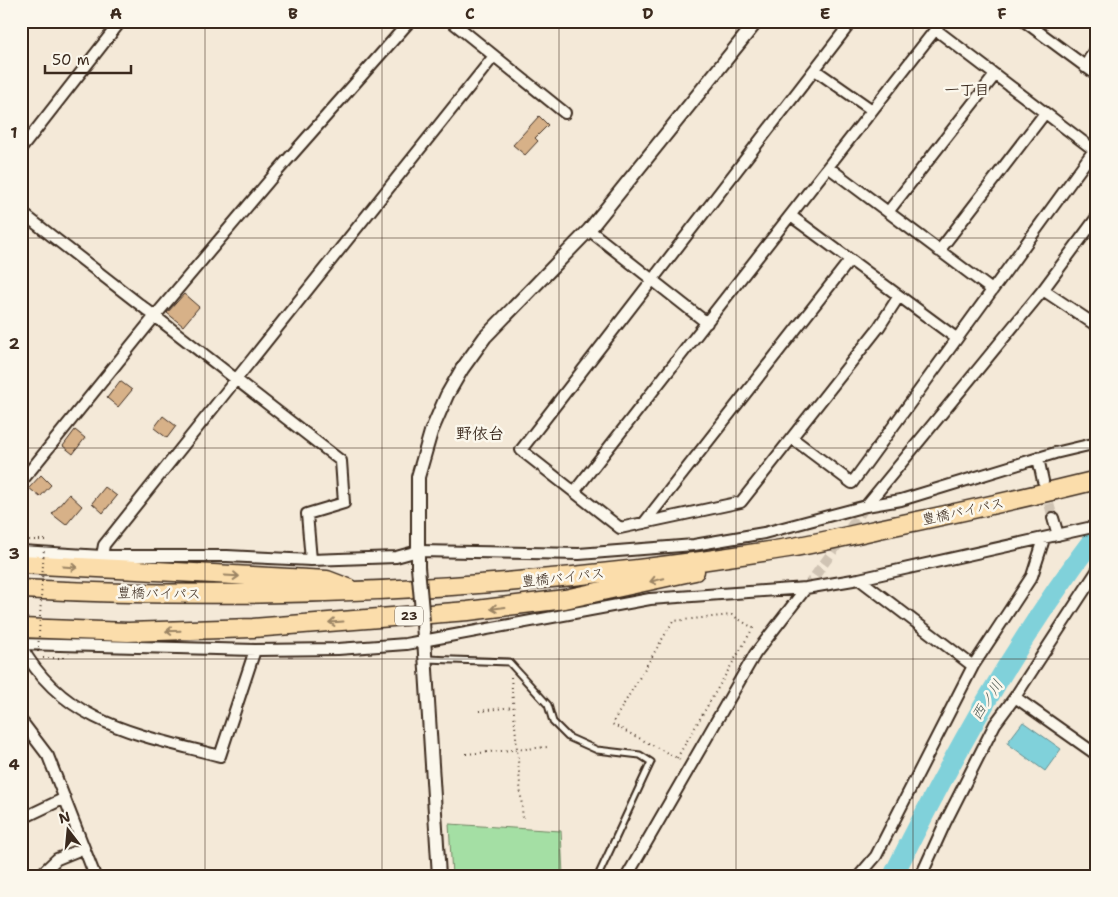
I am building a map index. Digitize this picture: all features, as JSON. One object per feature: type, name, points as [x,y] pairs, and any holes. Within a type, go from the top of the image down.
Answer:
[{"type":"highway","name":"豊橋バイパス","points":[[21,589],[96,593],[206,594],[358,592],[497,584],[644,568],[790,548],[988,507],[1097,480]]},
{"type":"highway","name":"23","points":[[21,628],[128,632],[253,628],[468,611],[566,599],[646,583],[790,548]]},
{"type":"highway","name":"23","points":[[21,564],[327,580],[358,592]]},
{"type":"street","points":[[21,148],[121,21]]},
{"type":"street","points":[[21,482],[155,316],[274,175],[410,21]]},
{"type":"street","points":[[452,21],[565,113]]},
{"type":"street","points":[[439,876],[426,659],[418,567],[418,477],[431,432],[447,395],[485,337],[589,230],[757,21]]},
{"type":"street","points":[[852,21],[521,450],[620,528],[742,502],[879,327],[899,296]]},
{"type":"street","points":[[1024,21],[1036,25],[1097,75]]},
{"type":"street","points":[[574,492],[708,323],[938,25],[995,74],[1045,113],[1095,148],[852,483],[792,438]]},
{"type":"street","points":[[1085,66],[1097,45]]},
{"type":"street","points":[[102,556],[104,545],[237,381],[494,56]]},
{"type":"street","points":[[815,70],[872,110]]},
{"type":"street","points":[[888,212],[995,74]]},
{"type":"street","points":[[938,251],[1045,113]]},
{"type":"street","points":[[828,167],[992,290]]},
{"type":"street","points":[[21,212],[341,461],[344,503],[307,514],[311,560]]},
{"type":"street","points":[[791,216],[956,338]]},
{"type":"street","points":[[866,506],[1043,290],[1097,217]]},
{"type":"street","points":[[589,230],[708,323]]},
{"type":"street","points":[[644,523],[850,260]]},
{"type":"street","points":[[1043,290],[1097,326]]},
{"type":"street","points":[[21,551],[102,556],[227,556],[311,560],[396,557],[418,552],[579,554],[637,551],[694,545],[764,532],[866,506],[901,500],[1038,458],[1097,443]]},
{"type":"street","points":[[1038,458],[1043,481]]},
{"type":"street","points":[[1053,518],[1058,535]]},
{"type":"street","points":[[255,650],[220,756],[116,729],[67,702],[30,662],[21,645],[255,650],[338,649],[406,644],[424,639],[650,599],[806,588],[859,579],[1097,526]]},
{"type":"street","points":[[859,876],[876,856],[973,666],[1032,576],[1044,539]]},
{"type":"street","points":[[921,876],[994,724],[1014,697],[1097,571]]},
{"type":"street","points":[[859,579],[973,666]]},
{"type":"street","points":[[627,876],[755,654],[806,588]]},
{"type":"street","points":[[1014,697],[1097,755]]},
{"type":"street","points":[[21,724],[23,723],[48,756],[95,876]]},
{"type":"street","points":[[21,819],[65,798]]},
{"type":"street","points":[[39,876],[58,859],[84,848]]},
{"type":"lane","points":[[426,659],[509,662],[548,705],[553,722],[568,737],[597,750],[640,755],[651,762],[598,876]]},
{"type":"path","points":[[21,539],[44,540]]},
{"type":"path","points":[[38,652],[44,547]]},
{"type":"path","points":[[677,758],[753,628],[732,615],[674,620],[612,724],[677,758],[691,765]]},
{"type":"path","points":[[509,662],[523,820]]},
{"type":"path","points":[[478,711],[513,707]]},
{"type":"path","points":[[466,754],[548,746]]},
{"type":"green space","points":[[449,824],[561,831],[563,876],[452,876]]},
{"type":"water","points":[[1023,722],[1061,749],[1045,771],[1007,743]]},
{"type":"building","points":[[539,116],[548,125],[535,138],[538,141],[525,155],[513,145]]},
{"type":"building","points":[[184,294],[199,307],[183,326],[167,313]]},
{"type":"building","points":[[120,381],[132,390],[118,407],[107,398]]},
{"type":"building","points":[[163,416],[176,426],[167,438],[154,428]]},
{"type":"building","points":[[75,430],[85,438],[73,454],[63,446]]},
{"type":"building","points":[[41,475],[51,485],[40,497],[29,488]]},
{"type":"building","points":[[105,487],[117,496],[103,513],[92,503]]},
{"type":"building","points":[[69,494],[82,506],[66,525],[52,514]]},
{"type":"waterway","name":"西ノ川","points":[[893,876],[938,787],[1012,657],[1067,574],[1097,534]]},
{"type":"tunnel","points":[[1045,489],[1053,518]]},
{"type":"tunnel","points":[[806,588],[866,506]]},
{"type":"district","name":"一丁目","points":[[967,90]]},
{"type":"district","name":"野依台","points":[[480,433]]}]
